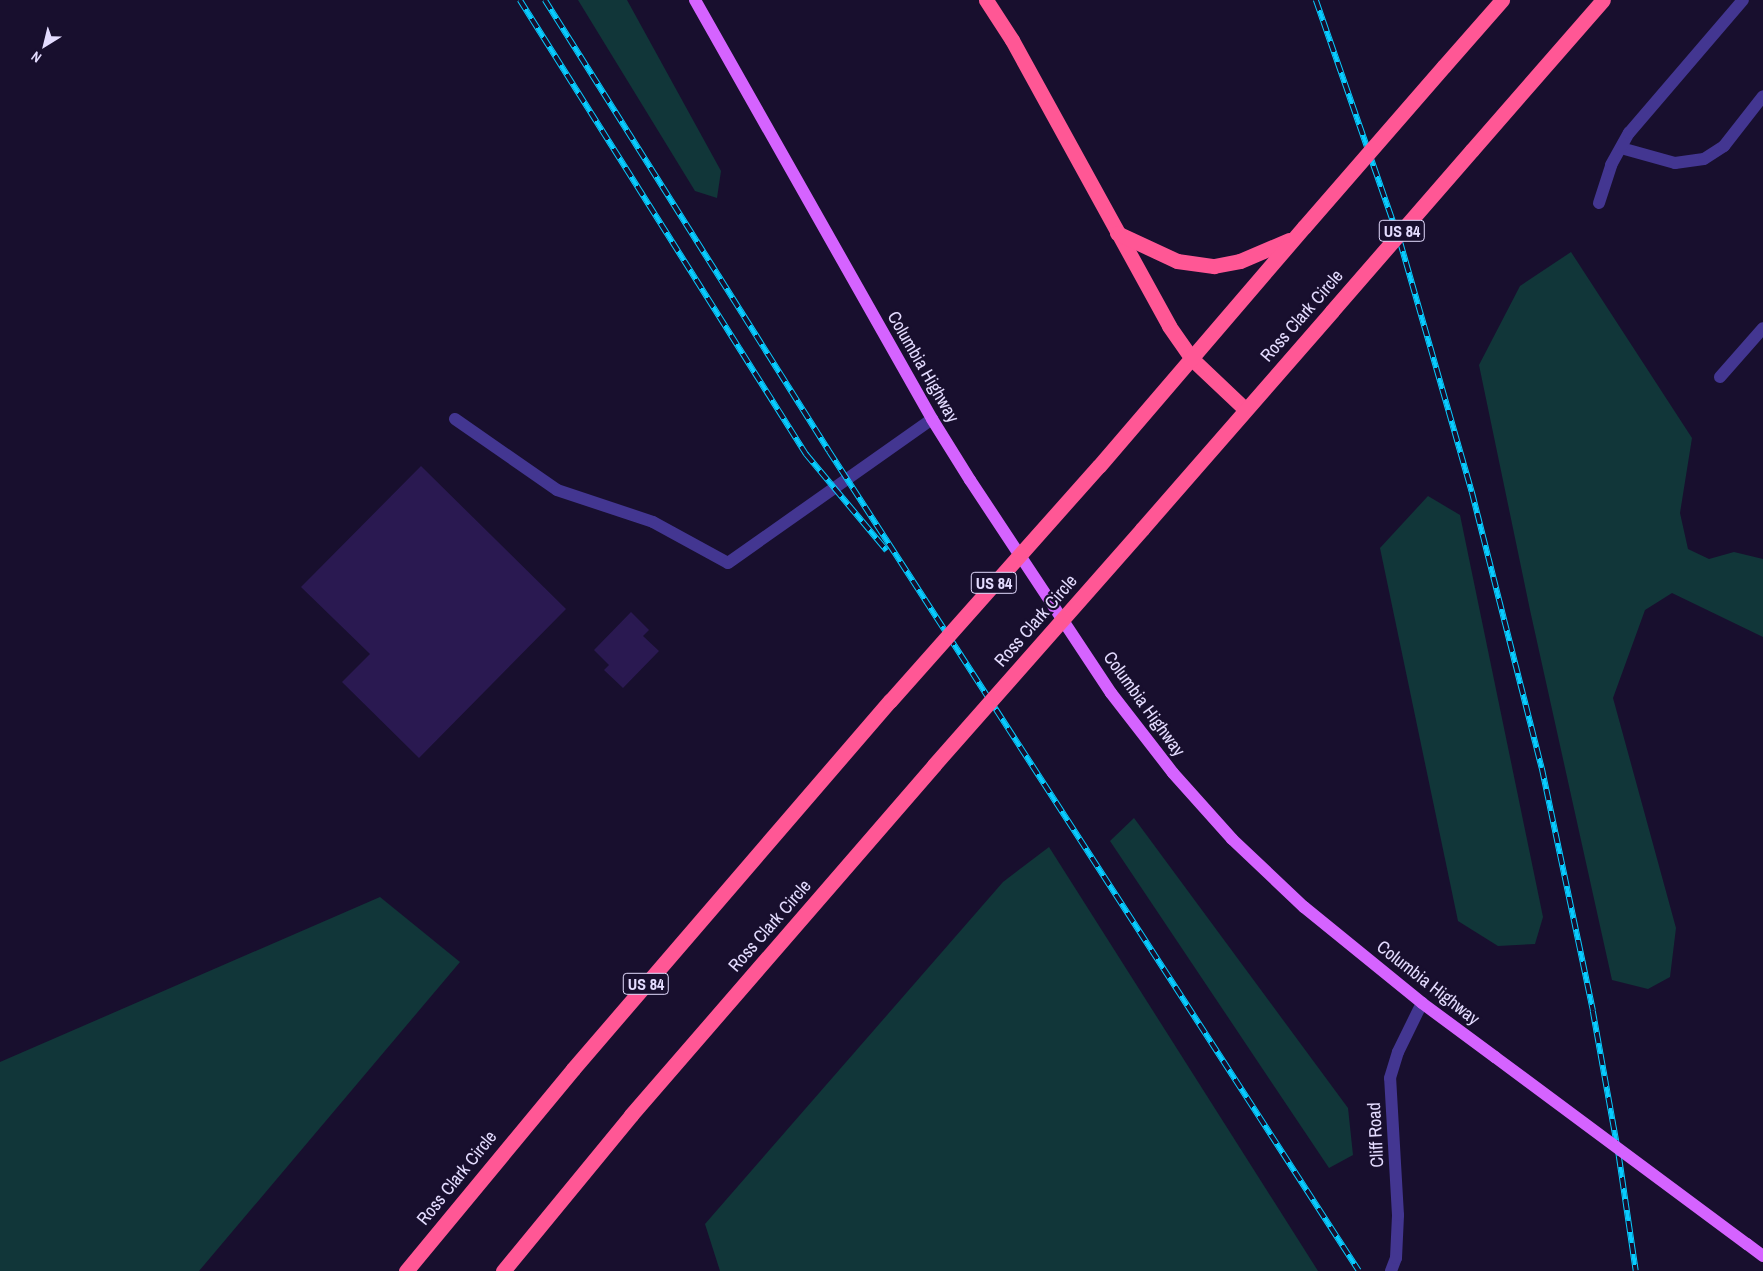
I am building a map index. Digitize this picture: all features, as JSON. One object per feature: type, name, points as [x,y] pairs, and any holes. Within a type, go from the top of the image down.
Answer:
[{"type":"highway","points":[[986,0],[1012,40],[1168,326],[1191,358],[1245,410]]},
{"type":"highway","name":"Ross Clark Circle","points":[[406,1271],[579,1061],[890,701],[1098,466],[1502,0]]},
{"type":"highway","name":"Ross Clark Circle","points":[[503,1271],[631,1115],[1603,0]]},
{"type":"highway","points":[[1117,233],[1177,262],[1214,266],[1240,261],[1293,239]]},
{"type":"main road","name":"Columbia Highway","points":[[695,0],[932,419],[970,480],[1111,693],[1173,773],[1232,839],[1304,907],[1422,1003],[1763,1256]]},
{"type":"street","points":[[1599,203],[1611,165],[1629,134],[1654,102],[1743,0]]},
{"type":"street","points":[[1621,148],[1674,163],[1704,159],[1724,146],[1763,96]]},
{"type":"street","points":[[1720,377],[1763,328]]},
{"type":"street","points":[[455,419],[557,490],[653,522],[728,562],[932,419]]},
{"type":"street","name":"Cliff Road","points":[[1391,1271],[1396,1258],[1398,1215],[1390,1078],[1398,1052],[1422,1003]]},
{"type":"green space","points":[[578,0],[627,0],[721,171],[717,198],[695,191]]},
{"type":"green space","points":[[1571,252],[1692,438],[1680,513],[1688,549],[1709,559],[1734,552],[1763,559],[1763,637],[1672,593],[1645,610],[1613,698],[1676,928],[1670,977],[1648,989],[1612,980],[1530,610],[1479,365],[1520,286]]},
{"type":"green space","points":[[1428,496],[1460,515],[1543,917],[1535,944],[1498,946],[1458,921],[1380,548]]},
{"type":"green space","points":[[1134,818],[1348,1108],[1353,1155],[1329,1168],[1110,841]]},
{"type":"green space","points":[[1049,847],[1318,1271],[720,1271],[705,1224],[1003,882]]},
{"type":"green space","points":[[380,897],[460,962],[199,1271],[0,1271],[0,1062]]},
{"type":"building","points":[[421,466],[566,609],[419,758],[342,682],[370,654],[301,587]]},
{"type":"building","points":[[631,612],[649,630],[643,636],[659,651],[623,688],[604,670],[609,665],[594,650]]},
{"type":"railway","points":[[520,0],[806,454],[887,551]]},
{"type":"railway","points":[[545,0],[829,451],[1359,1271]]},
{"type":"railway","points":[[1316,0],[1400,241],[1472,492],[1542,768],[1593,1011],[1619,1156],[1636,1271]]}]
